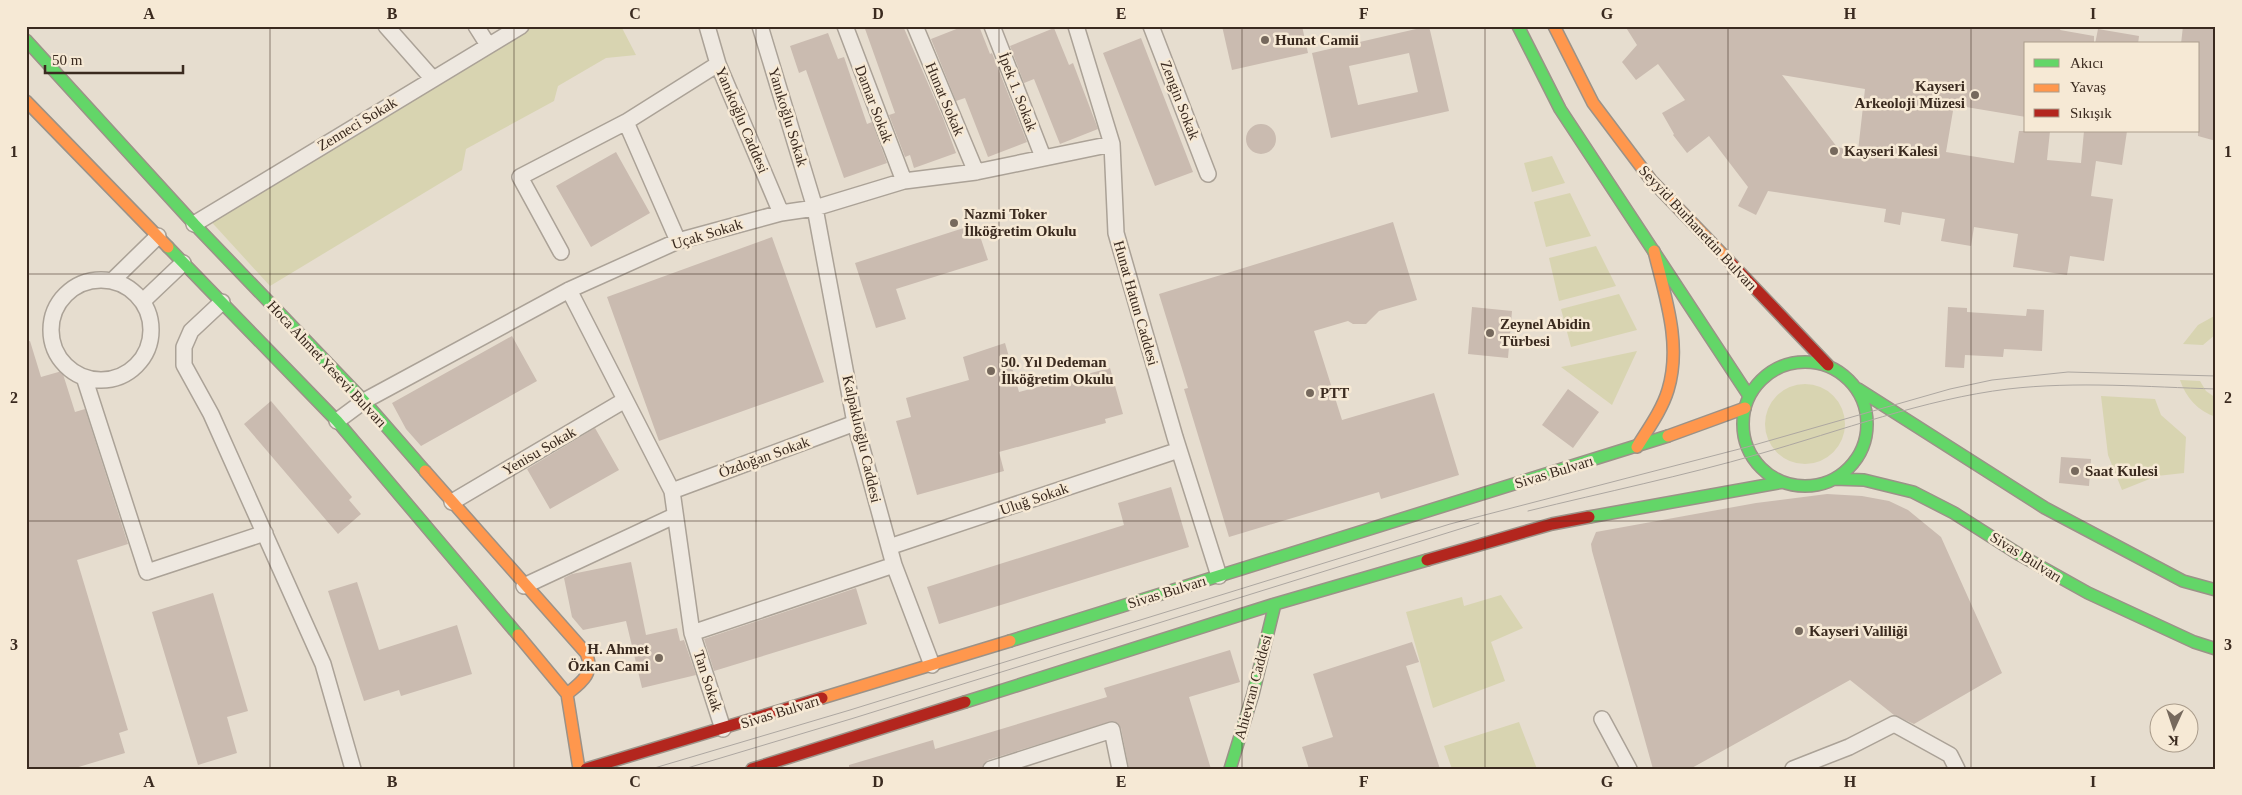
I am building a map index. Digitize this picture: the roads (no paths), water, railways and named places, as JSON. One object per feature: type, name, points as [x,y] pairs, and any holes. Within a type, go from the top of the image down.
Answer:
[{"type":"main road","points":[[1518,26],[1560,108],[1749,396]]},
{"type":"main road","name":"Seyyid Burhanettin Bulvarı","points":[[1554,26],[1593,103],[1651,180],[1828,365]]},
{"type":"main road","name":"Hoca Ahmet Yesevi Bulvarı","points":[[26,40],[194,224],[364,401],[591,661],[592,670],[588,676],[567,694],[337,421],[26,101]]},
{"type":"main road","points":[[1637,447],[1664,400],[1673,367],[1674,340],[1654,251]]},
{"type":"main road","points":[[1783,482],[1761,468],[1747,447],[1743,421],[1749,396],[1756,385],[1777,368],[1802,362],[1828,365],[1839,371],[1858,390],[2045,508],[2184,581],[2216,590]]},
{"type":"main road","points":[[752,769],[774,766],[1275,604],[1552,524],[1783,482],[1809,486],[1834,479],[1854,463],[1866,440],[1867,412],[1858,390]]},
{"type":"main road","name":"Sivas Bulvarı","points":[[586,769],[932,665],[1637,447],[1745,408]]},
{"type":"main road","name":"Sivas Bulvarı","points":[[1834,479],[1870,480],[1923,495],[1956,512],[2019,554],[2084,591],[2117,608],[2216,649]]},
{"type":"main road","name":"Ahievran Caddesi","points":[[1230,769],[1253,694],[1275,604]]},
{"type":"main road","points":[[567,694],[579,769]]},
{"type":"street","points":[[386,26],[432,78]]},
{"type":"street","points":[[476,26],[488,45]]},
{"type":"street","name":"Zenneci Sokak","points":[[194,224],[432,78],[521,26]]},
{"type":"street","name":"Yanıkoğlu Caddesi","points":[[707,26],[718,64],[781,213]]},
{"type":"street","name":"Yanıkoğlu Sokak","points":[[760,26],[815,208]]},
{"type":"street","name":"Damar Sokak","points":[[844,26],[904,181]]},
{"type":"street","name":"Hunat Sokak","points":[[914,26],[976,172]]},
{"type":"street","name":"İpek 1. Sokak","points":[[992,26],[1043,157]]},
{"type":"street","name":"Hunat Hatun Caddesi","points":[[1076,26],[1112,144],[1116,233],[1179,450],[1220,576]]},
{"type":"street","name":"Zengin Sokak","points":[[1151,26],[1208,174]]},
{"type":"street","points":[[561,252],[520,177],[626,122],[718,64]]},
{"type":"street","points":[[626,122],[678,241]]},
{"type":"street","name":"Uçak Sokak","points":[[337,421],[364,401],[569,290],[678,241],[781,213],[815,208],[904,181],[976,172],[1112,144]]},
{"type":"street","name":"Kalpaklıoğlu Caddesi","points":[[815,208],[856,423],[894,565],[932,665]]},
{"type":"street","points":[[112,281],[158,236]]},
{"type":"street","points":[[143,302],[183,263]]},
{"type":"street","points":[[91,280],[112,281],[127,286],[143,302],[152,326],[151,338],[141,360],[122,376],[99,380],[84,377],[66,366],[58,356],[50,333],[51,321],[55,309],[69,290],[91,280]]},
{"type":"street","points":[[569,290],[672,491]]},
{"type":"street","points":[[222,302],[191,331],[184,347],[184,365],[211,414],[323,664],[353,769]]},
{"type":"street","points":[[84,377],[147,572],[265,534]]},
{"type":"street","name":"Yenisu Sokak","points":[[452,502],[625,400]]},
{"type":"street","name":"Özdoğan Sokak","points":[[672,491],[856,423]]},
{"type":"street","name":"Uluğ Sokak","points":[[889,547],[1179,450]]},
{"type":"street","name":"Tan Sokak","points":[[672,491],[674,516],[692,633],[723,729]]},
{"type":"street","points":[[524,586],[674,516]]},
{"type":"street","points":[[692,633],[894,565]]},
{"type":"street","points":[[1602,719],[1629,769]]},
{"type":"street","points":[[1793,769],[1849,748],[1894,724],[1950,755],[1957,769]]},
{"type":"street","points":[[991,769],[1112,730],[1120,769]]},
{"type":"tram line","points":[[651,769],[850,710],[1450,524],[1747,447],[1950,389],[1992,380],[2068,372],[2216,376]]},
{"type":"tram line","points":[[1528,511],[1702,470],[1914,408],[1977,394],[2008,389],[2060,385],[2216,389]]},
{"type":"tram line","points":[[684,769],[854,718],[1479,523]]},
{"type":"place","name":"Hunat Camii","points":[[1265,40]]},
{"type":"place","name":"Kayseri Arkeoloji Müzesi","points":[[1975,95]]},
{"type":"place","name":"Kayseri Kalesi","points":[[1834,151]]},
{"type":"place","name":"Nazmi Toker İlköğretim Okulu","points":[[954,223]]},
{"type":"place","name":"Zeynel Abidin Türbesi","points":[[1490,333]]},
{"type":"place","name":"50. Yıl Dedeman İlköğretim Okulu","points":[[991,371]]},
{"type":"place","name":"PTT","points":[[1310,393]]},
{"type":"place","name":"Saat Kulesi","points":[[2075,471]]},
{"type":"place","name":"Kayseri Valiliği","points":[[1799,631]]},
{"type":"place","name":"H. Ahmet Özkan Cami","points":[[659,658]]}]
